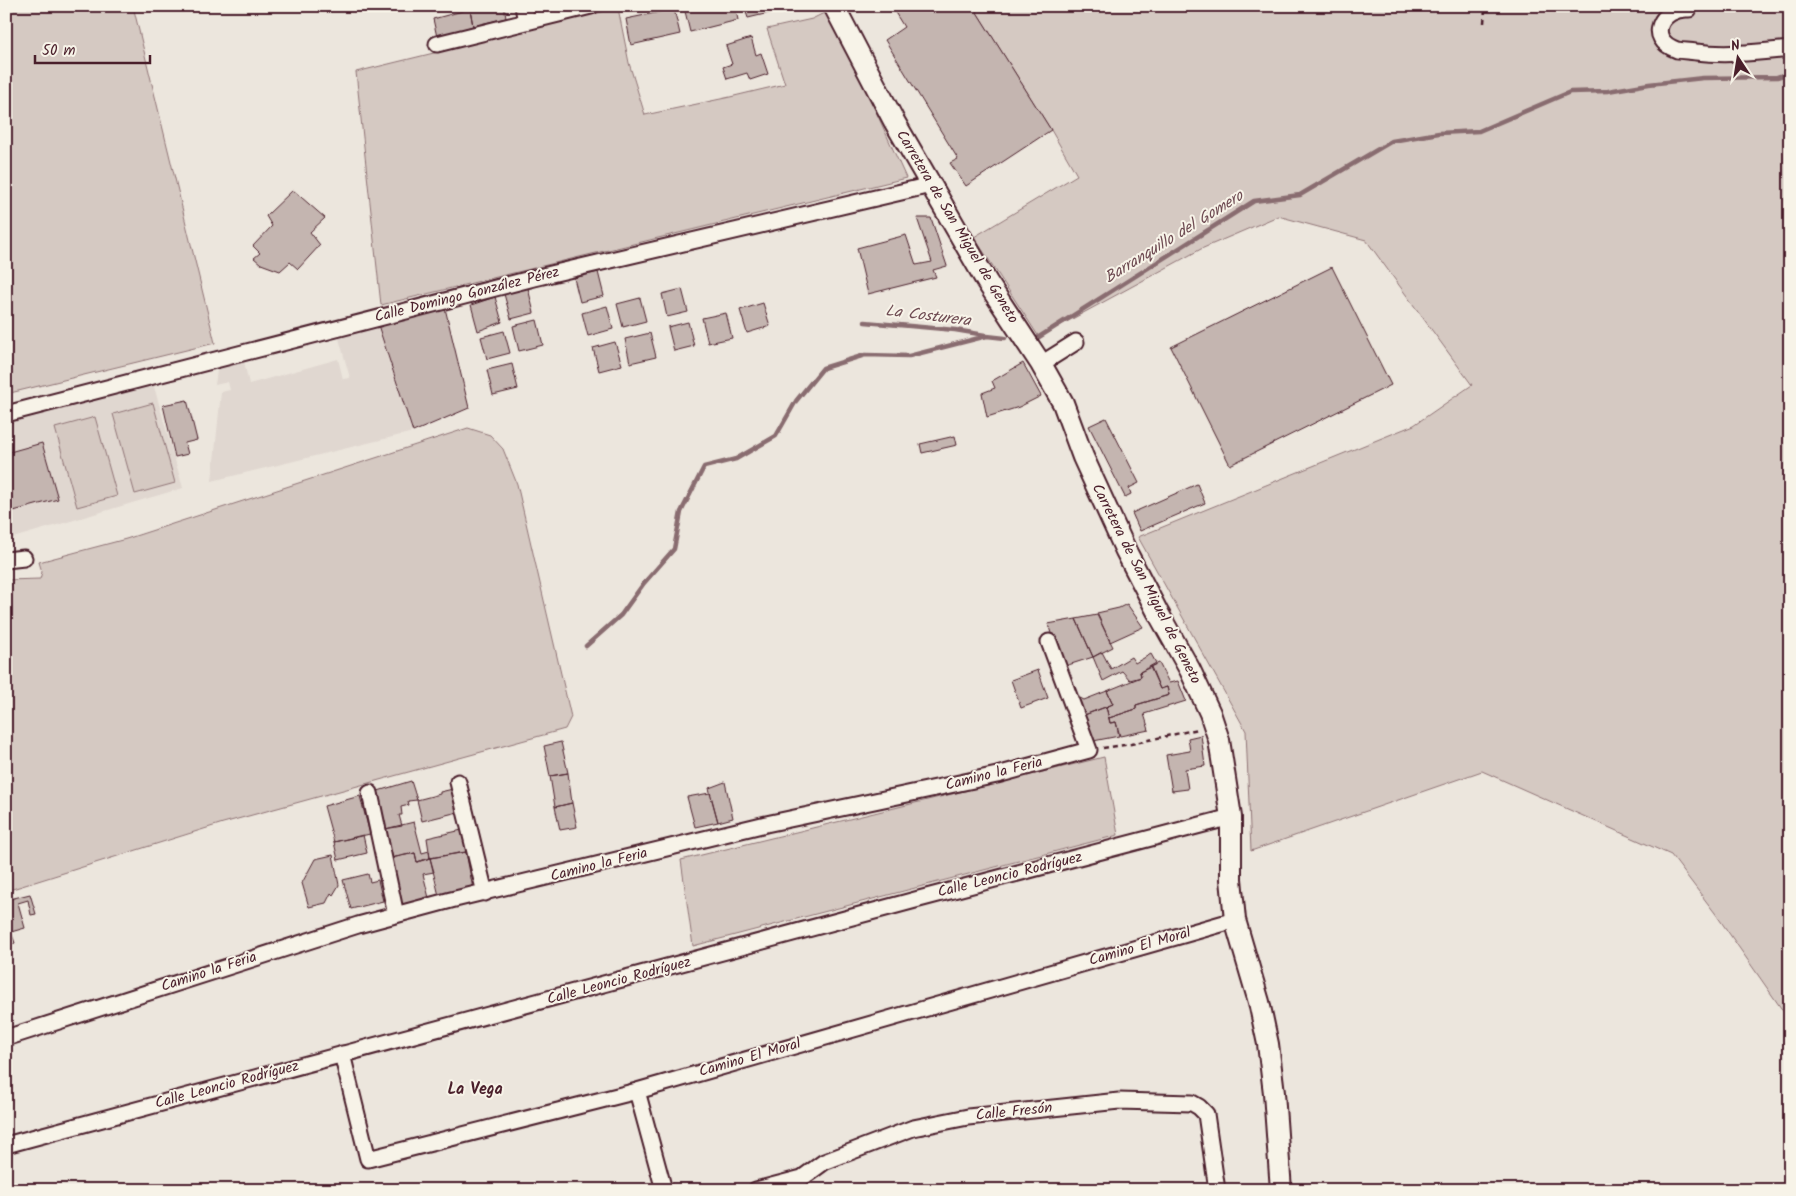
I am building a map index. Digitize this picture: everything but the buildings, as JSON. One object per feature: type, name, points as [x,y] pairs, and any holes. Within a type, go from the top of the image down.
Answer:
[{"type":"main road","name":"Carretera de San Miguel de Geneto","points":[[834,6],[894,121],[987,282],[1041,364],[1063,403],[1084,457],[1126,551],[1190,670],[1214,725],[1219,740],[1231,817],[1231,880],[1235,920],[1259,1002],[1268,1044],[1274,1093],[1281,1190]]},
{"type":"street","points":[[523,6],[526,22]]},
{"type":"street","points":[[436,44],[591,6]]},
{"type":"street","points":[[1689,9],[1679,9],[1664,17],[1659,25],[1660,34],[1665,44],[1677,50],[1718,55],[1790,49]]},
{"type":"street","name":"Calle Domingo González Pérez","points":[[6,414],[534,278],[931,185]]},
{"type":"street","points":[[1041,364],[1076,342]]},
{"type":"street","points":[[6,560],[24,558]]},
{"type":"street","points":[[1049,642],[1089,750]]},
{"type":"street","name":"Camino la Feria","points":[[6,1038],[358,925],[485,892],[766,824],[998,775],[1089,750]]},
{"type":"street","points":[[458,782],[485,892]]},
{"type":"street","points":[[370,793],[396,915]]},
{"type":"street","name":"Calle Leoncio Rodríguez","points":[[6,1145],[1231,817]]},
{"type":"street","name":"Camino El Moral","points":[[342,1054],[368,1159],[637,1091],[1235,920]]},
{"type":"street","points":[[637,1091],[664,1190]]},
{"type":"street","name":"Calle Fresón","points":[[756,1190],[802,1178],[824,1162],[913,1128],[968,1117],[1119,1101],[1192,1103],[1199,1107],[1206,1114],[1217,1190]]},
{"type":"path","points":[[1484,23],[1487,6]]},
{"type":"path","points":[[1089,750],[1131,744],[1214,725]]},
{"type":"shaded area","points":[[6,6],[133,6],[215,343],[6,394]]},
{"type":"shaded area","points":[[973,6],[1790,6],[1790,1021],[1715,913],[1671,855],[1482,771],[1251,851],[1246,731],[1138,537],[1414,425],[1472,385],[1366,240],[1278,216],[1201,249],[1039,337],[974,237],[1077,175]]},
{"type":"shaded area","points":[[618,8],[629,63],[645,115],[785,84],[767,29],[812,19],[830,10],[906,178],[381,305],[356,72]]},
{"type":"shaded area","points":[[378,328],[413,432],[212,481],[221,392],[230,390],[228,382],[215,385],[218,363],[243,357],[249,384],[338,359],[343,379],[350,378],[338,335]]},
{"type":"shaded area","points":[[153,383],[183,488],[6,540],[6,422]]},
{"type":"shaded area","points":[[153,403],[175,483],[135,494],[113,414]]},
{"type":"shaded area","points":[[95,417],[117,496],[77,507],[55,428]]},
{"type":"shaded area","points":[[468,428],[490,435],[503,449],[517,484],[571,717],[565,729],[223,823],[6,891],[6,580],[40,579],[42,572],[39,562],[126,539]]},
{"type":"shaded area","points":[[1104,757],[1118,835],[693,946],[681,860]]},
{"type":"waterway","name":"Barranquillo del Gomero","points":[[1039,337],[1254,201],[1300,195],[1392,141],[1439,133],[1479,131],[1570,92],[1608,91],[1703,78],[1777,77],[1790,73]]},
{"type":"waterway","name":"La Costurera","points":[[865,322],[955,330],[985,335]]},
{"type":"waterway","name":"Barranquillo del Gomero","points":[[586,646],[621,615],[644,583],[674,549],[681,512],[704,467],[736,459],[776,436],[796,401],[823,368],[865,355],[909,356],[987,336],[1005,338]]},
{"type":"district","name":"La Vega","points":[[475,1089]]}]
